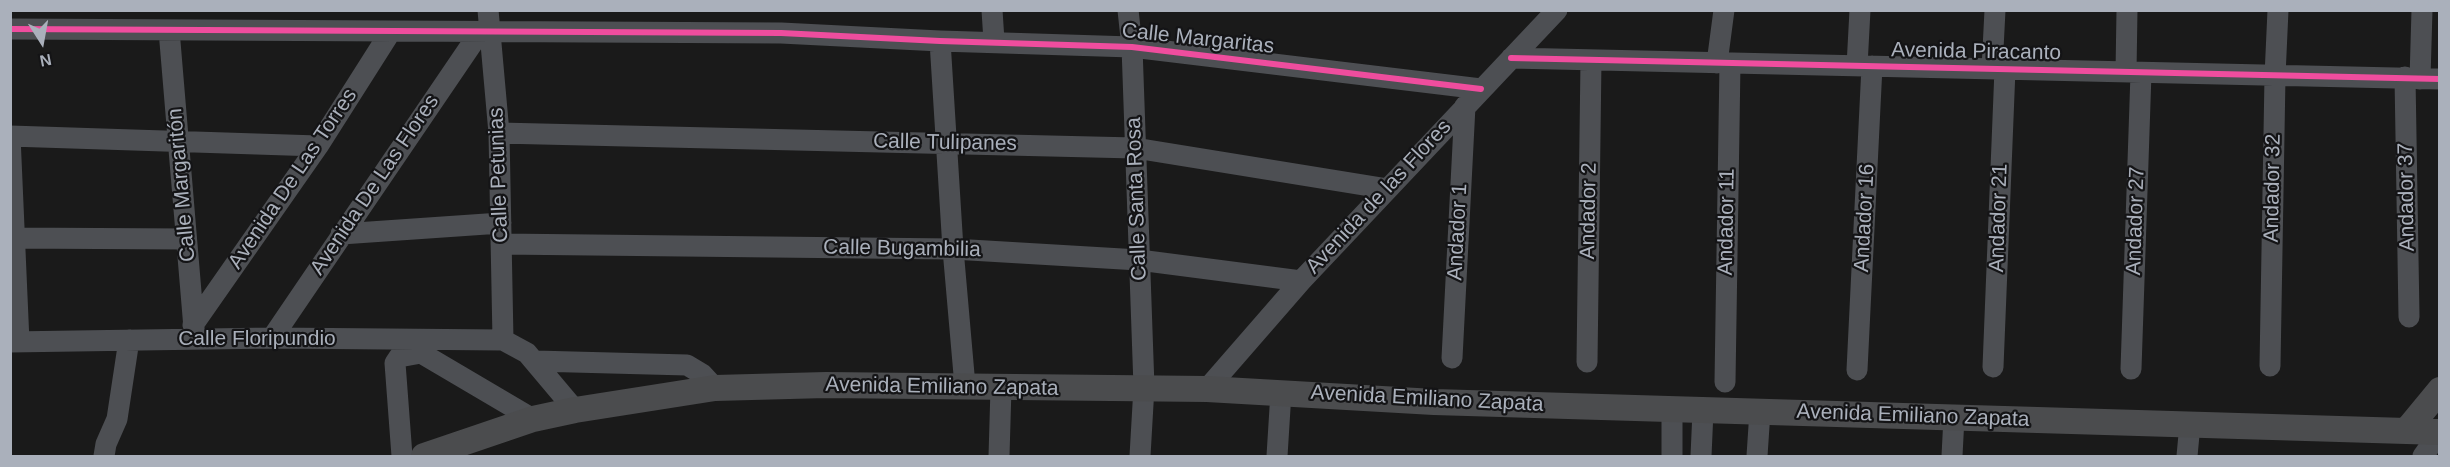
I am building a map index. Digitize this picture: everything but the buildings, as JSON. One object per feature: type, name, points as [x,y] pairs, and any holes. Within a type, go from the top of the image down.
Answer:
[{"type":"main road","name":"Avenida Emiliano Zapata","points":[[424,456],[533,419],[575,410],[715,388],[826,385],[1207,388],[1434,402],[2439,432]]},
{"type":"main road","points":[[2407,430],[2439,390]]},
{"type":"street","name":"Calle Petunias","points":[[488,10],[485,32],[499,133],[503,340]]},
{"type":"street","points":[[992,10],[994,41]]},
{"type":"street","name":"Calle Santa Rosa","points":[[1128,10],[1132,46],[1144,387],[1140,456]]},
{"type":"street","name":"Avenida de las Flores","points":[[1207,388],[1301,281],[1557,10]]},
{"type":"street","name":"Andador 11","points":[[1724,10],[1725,382]]},
{"type":"street","name":"Andador 16","points":[[1857,370],[1865,66],[1860,10]]},
{"type":"street","name":"Andador 21","points":[[1993,367],[1998,69],[1995,10]]},
{"type":"street","name":"Andador 27","points":[[2127,10],[2134,72],[2131,369]]},
{"type":"street","name":"Andador 32","points":[[2270,366],[2278,10]]},
{"type":"street","name":"Andador 37","points":[[2409,317],[2422,78],[2422,10]]},
{"type":"street","name":"Calle Margaritas","points":[[10,29],[51,20],[391,31],[781,33],[940,41],[1132,46],[1481,89]]},
{"type":"street","name":"Calle Margaritón","points":[[160,23],[178,142],[194,332]]},
{"type":"street","name":"Avenida De Las Torres","points":[[194,332],[318,146],[391,31]]},
{"type":"street","name":"Avenida De Las Flores","points":[[272,338],[341,234],[485,32]]},
{"type":"street","points":[[940,41],[945,143],[965,386]]},
{"type":"street","name":"Avenida Piracanto","points":[[1511,58],[2422,78]]},
{"type":"street","name":"Andador 2","points":[[1587,362],[1591,60]]},
{"type":"street","name":"Andador 1","points":[[1452,358],[1465,106]]},
{"type":"street","name":"Calle Tulipanes","points":[[499,133],[1135,148],[1389,189]]},
{"type":"street","points":[[15,342],[10,136],[318,146]]},
{"type":"street","name":"Calle Bugambilia","points":[[341,234],[501,233],[953,249],[1139,260],[1301,281]]},
{"type":"street","points":[[13,238],[186,239]]},
{"type":"street","name":"Calle Floripundio","points":[[15,342],[129,340],[194,332],[272,338],[503,340]]},
{"type":"street","points":[[104,456],[106,444],[117,419],[129,340]]},
{"type":"street","points":[[503,340],[527,353],[575,410]]},
{"type":"street","points":[[402,456],[395,363],[399,357],[421,353],[533,419]]},
{"type":"street","points":[[535,361],[687,365],[702,374],[715,388]]},
{"type":"street","points":[[999,456],[1001,388]]},
{"type":"street","points":[[1277,456],[1281,392]]},
{"type":"street","points":[[1672,409],[1672,456]]},
{"type":"street","points":[[1701,456],[1703,411]]},
{"type":"street","points":[[1757,456],[1761,411]]},
{"type":"street","points":[[1952,456],[1954,417]]},
{"type":"street","points":[[2187,456],[2190,424]]},
{"type":"street","points":[[2423,456],[2439,432]]},
{"type":"cycle path","points":[[10,29],[781,33],[1132,47],[1481,89]]},
{"type":"cycle path","points":[[1511,58],[2440,79]]}]
